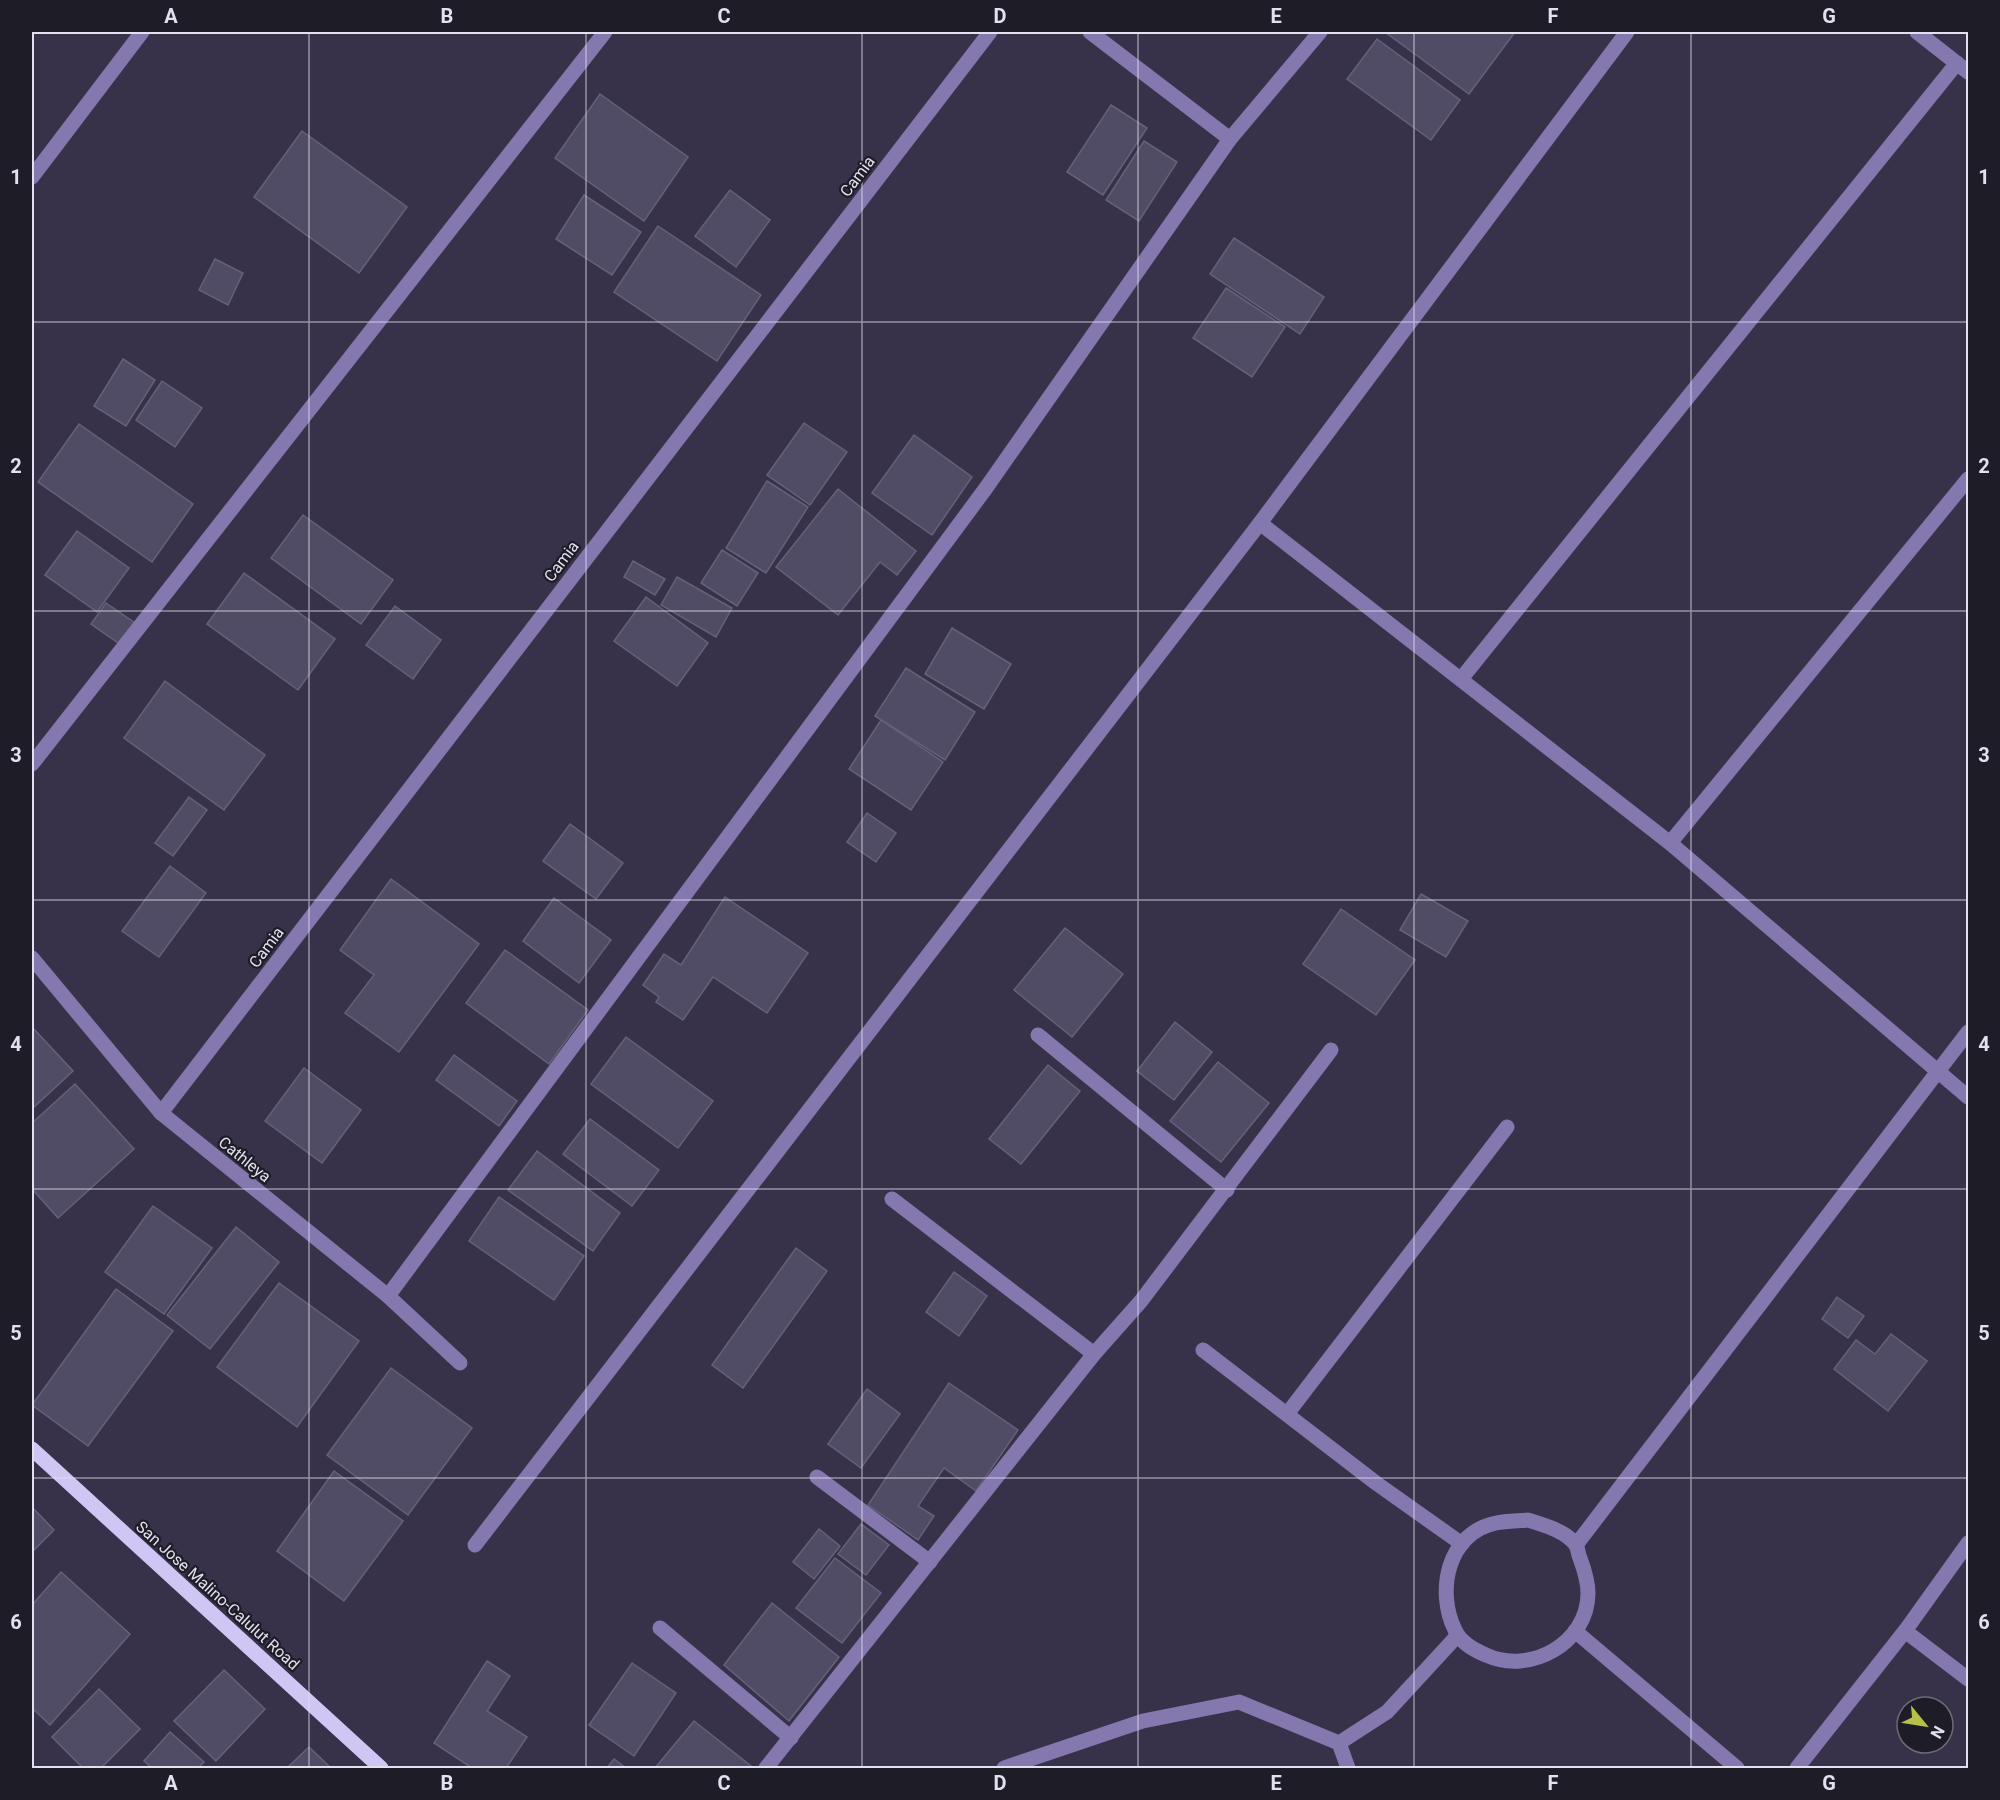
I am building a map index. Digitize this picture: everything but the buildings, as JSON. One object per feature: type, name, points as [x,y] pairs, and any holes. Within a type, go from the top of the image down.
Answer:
[{"type":"main road","name":"San Jose Malino-Calulut Road","points":[[32,1449],[381,1768]]},
{"type":"street","points":[[32,177],[142,32]]},
{"type":"street","points":[[32,764],[605,32]]},
{"type":"street","name":"Camia","points":[[161,1113],[990,32]]},
{"type":"street","points":[[1090,32],[1230,139]]},
{"type":"street","points":[[388,1296],[986,488],[1230,139],[1320,32]]},
{"type":"street","points":[[475,1545],[1260,523],[1627,32]]},
{"type":"street","points":[[1461,679],[1963,68],[1917,32]]},
{"type":"street","points":[[1670,843],[1968,479]]},
{"type":"street","points":[[1260,523],[1670,843],[1968,1097]]},
{"type":"street","name":"Cathleya","points":[[32,958],[161,1113],[388,1296],[460,1363]]},
{"type":"street","points":[[1576,1545],[1968,1032]]},
{"type":"street","points":[[1038,1035],[1227,1190]]},
{"type":"street","points":[[766,1768],[1094,1354],[1141,1301],[1332,1050]]},
{"type":"street","points":[[1287,1414],[1507,1127]]},
{"type":"street","points":[[892,1199],[1094,1354]]},
{"type":"street","points":[[1203,1350],[1462,1544]]},
{"type":"street","points":[[817,1477],[930,1562]]},
{"type":"street","points":[[1527,1520],[1555,1529],[1576,1545],[1584,1568],[1588,1593],[1586,1608],[1575,1631],[1558,1649],[1536,1660],[1520,1662],[1496,1660],[1476,1651],[1457,1636],[1446,1606],[1445,1581],[1449,1564],[1462,1544],[1494,1523],[1527,1520]]},
{"type":"street","points":[[1797,1768],[1905,1631],[1968,1543]]},
{"type":"street","points":[[660,1628],[790,1738]]},
{"type":"street","points":[[1575,1631],[1737,1768]]},
{"type":"street","points":[[1905,1631],[1968,1679]]},
{"type":"street","points":[[1339,1743],[1387,1712],[1457,1636]]},
{"type":"street","points":[[1006,1768],[1143,1721],[1239,1702],[1339,1743],[1348,1768]]}]
